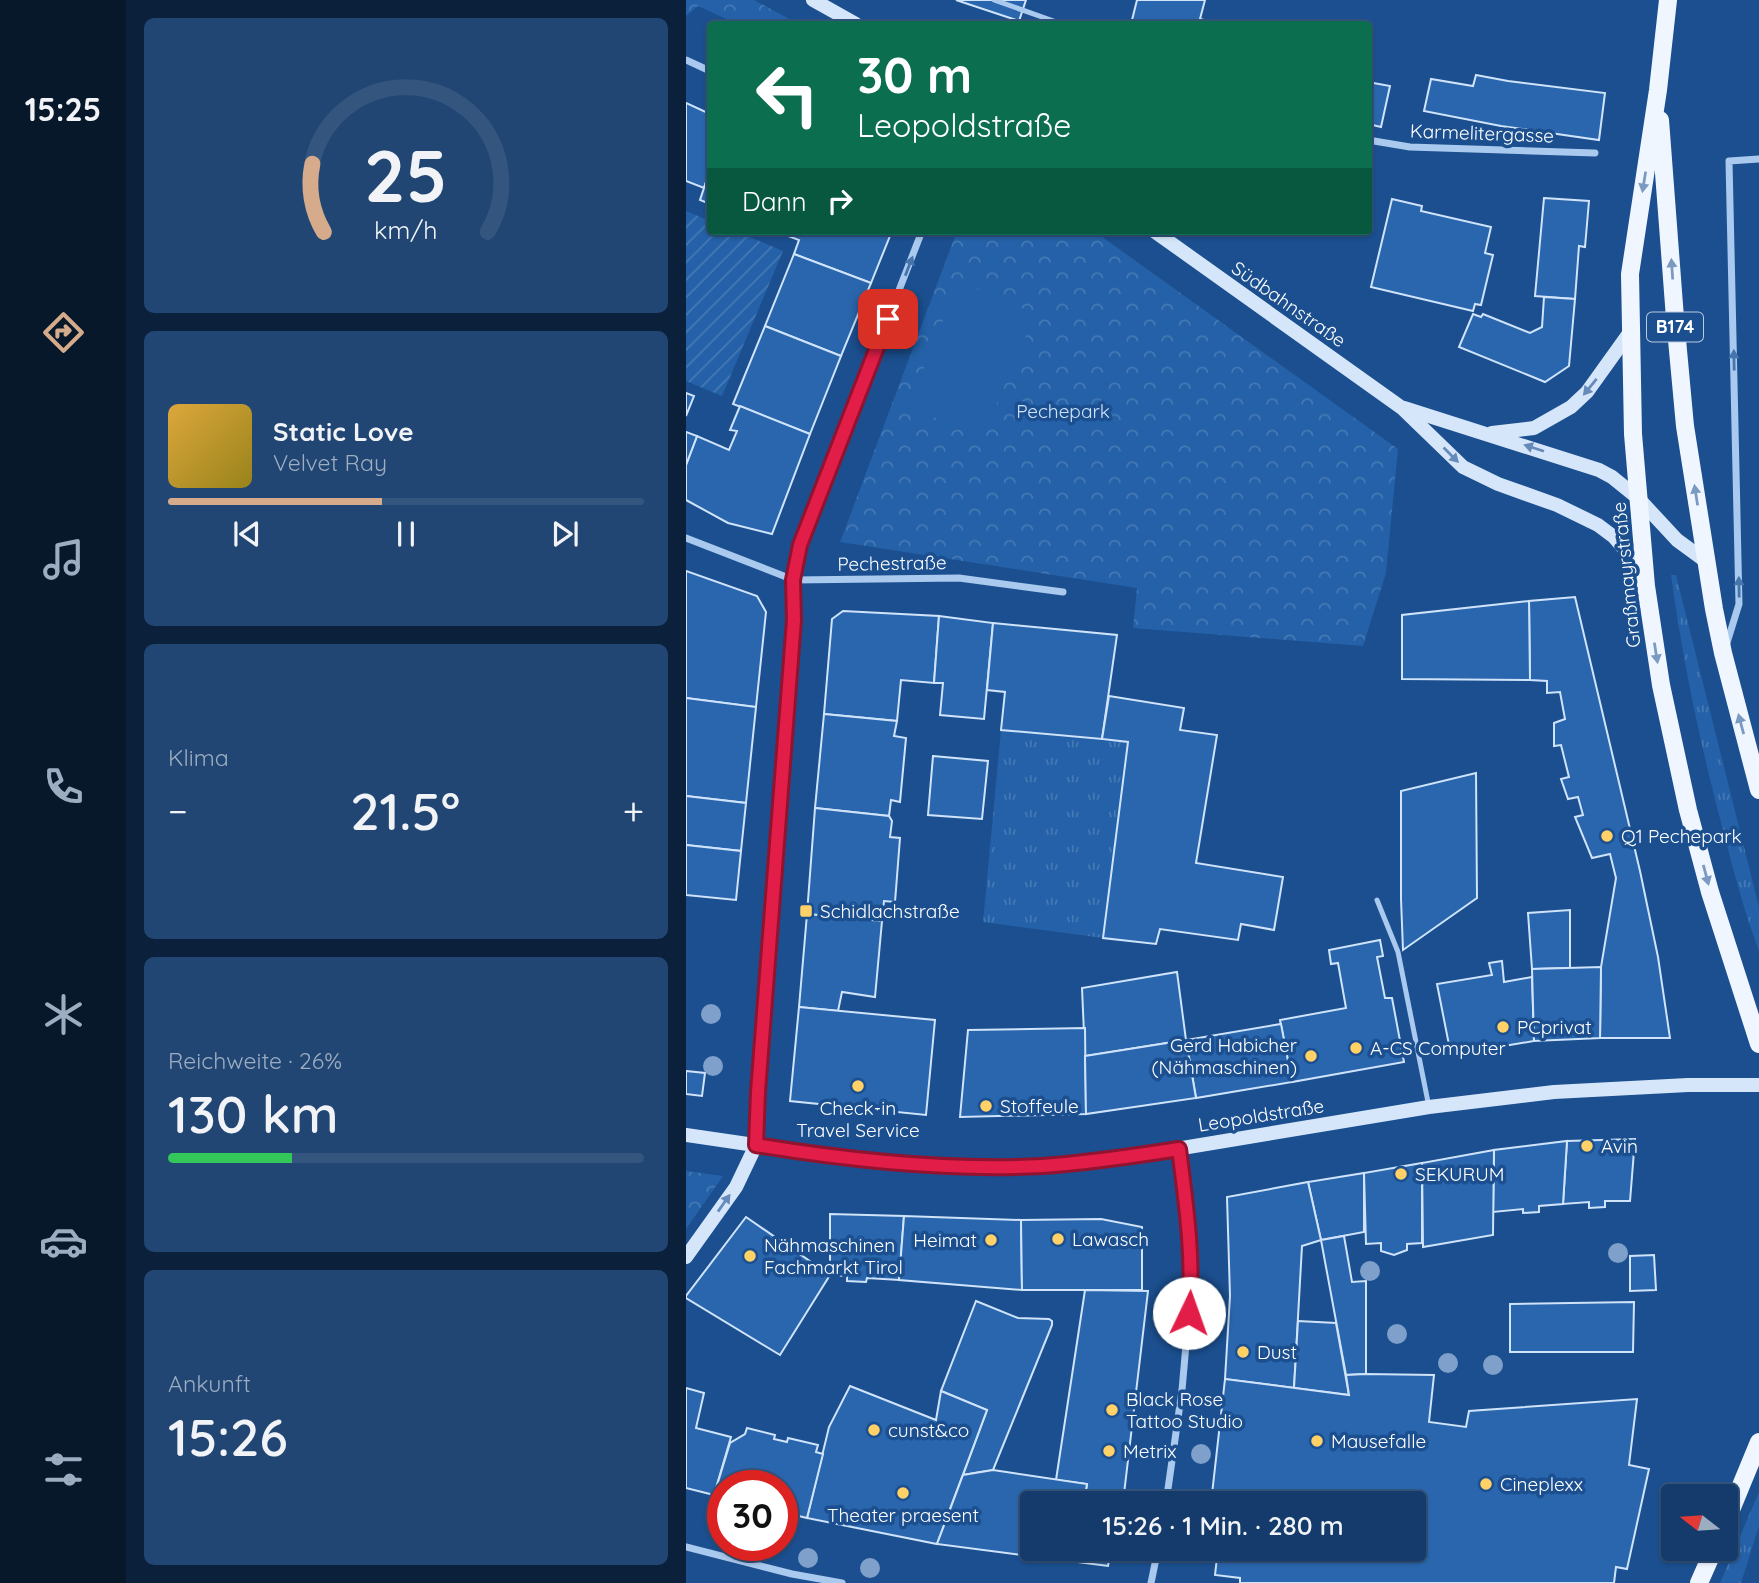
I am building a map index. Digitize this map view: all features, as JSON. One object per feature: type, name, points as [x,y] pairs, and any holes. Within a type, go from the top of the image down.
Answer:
[{"type":"main road","name":"Graßmayrstraße","points":[[1668,0],[1658,90],[1629,274],[1633,435],[1638,498],[1646,586],[1661,685],[1688,810],[1710,892],[1759,1044]]},
{"type":"main road","name":"Graßmayrstraße","points":[[1658,90],[1685,426],[1723,653],[1759,790]]},
{"type":"main road","points":[[1738,1493],[1759,1442]]},
{"type":"main road","points":[[1699,1583],[1709,1561]]},
{"type":"street","points":[[813,0],[831,4],[852,21]]},
{"type":"street","points":[[686,60],[707,70]]},
{"type":"street","name":"Karmelitergasse","points":[[1372,141],[1410,147],[1595,153]]},
{"type":"street","points":[[1723,653],[1739,604],[1729,161],[1759,159]]},
{"type":"street","points":[[686,1257],[736,1187],[756,1145],[794,620],[793,580],[800,545],[920,235]]},
{"type":"street","name":"Südbahnstraße","points":[[1163,235],[1402,408]]},
{"type":"street","points":[[1487,433],[1534,428],[1571,407],[1596,379],[1630,332]]},
{"type":"street","points":[[1402,408],[1599,470],[1638,498],[1677,540],[1707,562]]},
{"type":"street","points":[[1402,408],[1463,467],[1497,484],[1557,505],[1598,525],[1614,537],[1631,557],[1646,586]]},
{"type":"street","name":"Pechestraße","points":[[686,538],[793,580],[959,578],[1063,592]]},
{"type":"street","name":"Leopoldstraße","points":[[686,1135],[902,1163],[1040,1166],[1099,1161],[1429,1107],[1554,1092],[1688,1085],[1759,1085]]},
{"type":"street","points":[[1168,1491],[1182,1390],[1191,1288],[1179,1149]]},
{"type":"street","points":[[686,1546],[792,1574],[842,1583]]},
{"type":"street","points":[[1151,1583],[1156,1561]]},
{"type":"lane","points":[[994,0],[1054,21]]},
{"type":"lane","points":[[1377,900],[1398,952],[1429,1107]]},
{"type":"green space","points":[[686,0],[754,0],[793,21],[730,21],[698,6],[686,16]]},
{"type":"green space","points":[[686,211],[707,220],[707,235],[745,235],[783,251],[722,396],[686,381]]},
{"type":"green space","name":"Pechepark","points":[[955,235],[1100,235],[1398,449],[1386,573],[1363,646],[1133,628],[1137,588],[840,542]]},
{"type":"green space","points":[[959,281],[1035,314],[982,438],[909,406]]},
{"type":"green space","points":[[1671,575],[1676,575],[1759,907],[1759,951],[1736,881],[1709,773],[1687,675]]},
{"type":"green space","points":[[1001,730],[1128,742],[1103,938],[983,922]]},
{"type":"green space","points":[[686,1171],[723,1176],[686,1229]]},
{"type":"green space","points":[[1759,1492],[1759,1526],[1741,1583],[1720,1583],[1729,1561],[1738,1561],[1738,1541]]},
{"type":"building","points":[[956,0],[1026,0],[1019,21]]},
{"type":"building","points":[[1137,0],[1205,0],[1200,19],[1208,21],[1132,21]]},
{"type":"building","points":[[1476,75],[1605,93],[1599,140],[1501,126],[1424,111],[1431,79],[1473,86]]},
{"type":"building","points":[[1372,83],[1390,86],[1381,127],[1372,125]]},
{"type":"building","points":[[686,103],[707,113],[707,179],[704,188],[686,181]]},
{"type":"building","points":[[707,179],[707,203],[700,200]]},
{"type":"building","points":[[1544,198],[1589,201],[1585,247],[1579,246],[1575,299],[1535,296]]},
{"type":"building","points":[[1392,199],[1422,206],[1421,211],[1491,227],[1485,253],[1493,255],[1481,305],[1475,304],[1473,311],[1371,287]]},
{"type":"building","points":[[786,235],[890,235],[871,283],[794,254],[799,240]]},
{"type":"building","points":[[794,254],[871,283],[841,356],[765,326]]},
{"type":"building","points":[[1544,297],[1575,299],[1569,366],[1545,382],[1459,347],[1473,314],[1481,317],[1483,314],[1530,333],[1542,327]]},
{"type":"building","points":[[765,326],[841,356],[810,434],[733,404]]},
{"type":"building","points":[[686,393],[694,396],[686,416]]},
{"type":"building","points":[[740,406],[810,434],[772,534],[728,523],[686,500],[686,465],[697,436],[729,450],[737,431],[730,430]]},
{"type":"building","points":[[686,432],[697,436],[686,465]]},
{"type":"building","points":[[686,571],[757,596],[766,612],[756,707],[686,698]]},
{"type":"building","name":"Q1 Pechepark","points":[[1575,597],[1640,871],[1658,957],[1670,1038],[1600,1038],[1601,967],[1616,878],[1610,854],[1592,858],[1575,817],[1583,815],[1578,797],[1568,799],[1561,779],[1569,777],[1561,745],[1554,746],[1554,723],[1565,719],[1560,692],[1547,693],[1547,681],[1530,680],[1529,601]]},
{"type":"building","points":[[1529,601],[1530,680],[1402,679],[1402,615]]},
{"type":"building","points":[[843,611],[939,616],[934,683],[901,680],[897,721],[824,714],[832,619]]},
{"type":"building","points":[[939,616],[993,623],[984,719],[940,715],[943,683],[934,683]]},
{"type":"building","points":[[993,623],[1117,635],[1102,739],[1001,730],[1005,692],[987,690]]},
{"type":"building","points":[[1109,696],[1184,708],[1180,730],[1217,735],[1196,863],[1283,877],[1274,930],[1241,924],[1238,940],[1160,929],[1156,944],[1103,938],[1128,742],[1102,739]]},
{"type":"building","points":[[686,698],[756,707],[746,803],[686,796]]},
{"type":"building","points":[[824,714],[897,721],[894,736],[906,738],[900,802],[891,800],[889,816],[815,808]]},
{"type":"building","points":[[933,756],[988,761],[982,819],[928,815]]},
{"type":"building","points":[[1476,773],[1477,898],[1403,950],[1401,791]]},
{"type":"building","points":[[686,796],[746,803],[741,851],[686,845]]},
{"type":"building","points":[[815,808],[889,816],[892,821],[890,837],[900,838],[895,902],[884,901],[882,921],[807,914]]},
{"type":"building","points":[[686,845],[741,851],[736,900],[686,895]]},
{"type":"building","points":[[1570,910],[1570,968],[1532,969],[1528,913]]},
{"type":"building","points":[[807,914],[882,921],[875,997],[842,992],[838,1011],[799,1007]]},
{"type":"building","points":[[1380,940],[1383,956],[1377,957],[1385,998],[1392,998],[1404,1062],[1292,1082],[1280,1020],[1346,1008],[1338,963],[1331,964],[1329,950]]},
{"type":"building","points":[[1502,961],[1504,982],[1532,977],[1534,1041],[1451,1055],[1437,984],[1492,975],[1489,963]]},
{"type":"building","points":[[1601,967],[1600,1038],[1534,1041],[1532,969]]},
{"type":"building","points":[[1177,972],[1186,1040],[1085,1056],[1082,988]]},
{"type":"building","points":[[799,1007],[935,1020],[926,1115],[790,1101]]},
{"type":"building","points":[[1281,1024],[1292,1082],[1196,1098],[1186,1040]]},
{"type":"building","points":[[1085,1028],[1086,1114],[960,1117],[968,1030]]},
{"type":"building","points":[[1186,1040],[1196,1098],[1086,1114],[1085,1056]]},
{"type":"building","points":[[686,1071],[705,1073],[702,1096],[686,1094]]},
{"type":"building","points":[[1635,1139],[1630,1201],[1605,1201],[1605,1207],[1589,1208],[1589,1202],[1563,1204],[1567,1141]]},
{"type":"building","points":[[1567,1141],[1563,1204],[1539,1206],[1539,1212],[1523,1213],[1523,1209],[1493,1212],[1494,1150]]},
{"type":"building","points":[[1494,1150],[1493,1235],[1423,1247],[1422,1163]]},
{"type":"building","points":[[1422,1163],[1422,1243],[1407,1244],[1407,1250],[1394,1255],[1381,1251],[1381,1243],[1366,1244],[1364,1173]]},
{"type":"building","points":[[1364,1173],[1364,1232],[1321,1240],[1308,1182]]},
{"type":"building","points":[[1308,1182],[1321,1240],[1302,1246],[1294,1388],[1225,1379],[1230,1296],[1227,1197]]},
{"type":"building","points":[[830,1214],[904,1216],[899,1280],[867,1278],[866,1282],[847,1281],[847,1276],[830,1275]]},
{"type":"building","points":[[904,1216],[1021,1220],[1022,1290],[899,1280]]},
{"type":"building","points":[[746,1217],[830,1275],[780,1355],[686,1298]]},
{"type":"building","points":[[1101,1219],[1142,1227],[1142,1290],[1022,1290],[1021,1220]]},
{"type":"building","points":[[1344,1236],[1352,1282],[1366,1281],[1366,1374],[1346,1375],[1321,1240]]},
{"type":"building","points":[[1654,1255],[1656,1290],[1630,1291],[1630,1256]]},
{"type":"building","points":[[1085,1290],[1148,1291],[1124,1491],[1086,1490],[1087,1484],[1056,1480]]},
{"type":"building","points":[[976,1301],[1018,1318],[1049,1319],[1052,1325],[993,1470],[963,1475],[987,1410],[941,1391]]},
{"type":"building","points":[[1634,1302],[1633,1352],[1510,1352],[1510,1304]]},
{"type":"building","points":[[1298,1321],[1336,1323],[1349,1395],[1294,1388]]},
{"type":"building","name":"Cineplexx","points":[[1346,1375],[1434,1375],[1429,1422],[1466,1427],[1469,1411],[1637,1399],[1629,1465],[1649,1469],[1627,1569],[1616,1567],[1614,1583],[1240,1583],[1240,1578],[1215,1575],[1217,1561],[1426,1561],[1426,1491],[1212,1491],[1225,1379],[1349,1395]]},
{"type":"building","points":[[850,1386],[936,1420],[941,1391],[987,1410],[937,1544],[807,1518],[829,1427]]},
{"type":"building","points":[[686,1388],[704,1393],[696,1428],[731,1437],[721,1470],[707,1470],[707,1493],[686,1488]]},
{"type":"building","points":[[747,1428],[775,1435],[774,1439],[787,1442],[788,1438],[818,1445],[816,1452],[823,1454],[807,1518],[798,1516],[798,1470],[722,1470],[730,1443],[745,1434]]},
{"type":"building","points":[[993,1470],[1087,1484],[1086,1490],[1094,1491],[1020,1491],[1020,1555],[937,1544],[963,1475]]},
{"type":"building","points":[[1069,1561],[1109,1561],[1108,1566]]},
{"type":"place","name":"Q1 Pechepark","points":[[1607,836]]},
{"type":"place","name":"Schidlachstraße","points":[[806,911]]},
{"type":"place","name":"PCprivat","points":[[1503,1027]]},
{"type":"place","name":"A-CS Computer","points":[[1356,1048]]},
{"type":"place","name":"Gerd Habicher (Nähmaschinen)","points":[[1311,1056]]},
{"type":"place","name":"Check-in Travel Service","points":[[858,1086]]},
{"type":"place","name":"Stoffeule","points":[[986,1106]]},
{"type":"place","name":"Avin","points":[[1587,1146]]},
{"type":"place","name":"SEKURUM","points":[[1401,1174]]},
{"type":"place","name":"Lawasch","points":[[1058,1239]]},
{"type":"place","name":"Heimat","points":[[991,1240]]},
{"type":"place","name":"Nähmaschinen Fachmarkt Tirol","points":[[750,1256]]},
{"type":"place","name":"Dust","points":[[1243,1352]]},
{"type":"place","name":"Black Rose Tattoo Studio","points":[[1112,1410]]},
{"type":"place","name":"cunst&co","points":[[874,1430]]},
{"type":"place","name":"Mausefalle","points":[[1317,1441]]},
{"type":"place","name":"Metrix","points":[[1109,1451]]},
{"type":"place","name":"Cineplexx","points":[[1486,1484]]},
{"type":"place","name":"Theater praesent","points":[[903,1493]]},
{"type":"route","points":[[888,319],[800,545],[793,580],[794,620],[756,1145],[902,1163],[985,1166],[1040,1166],[1110,1160],[1179,1149],[1191,1288],[1189,1313]]}]
